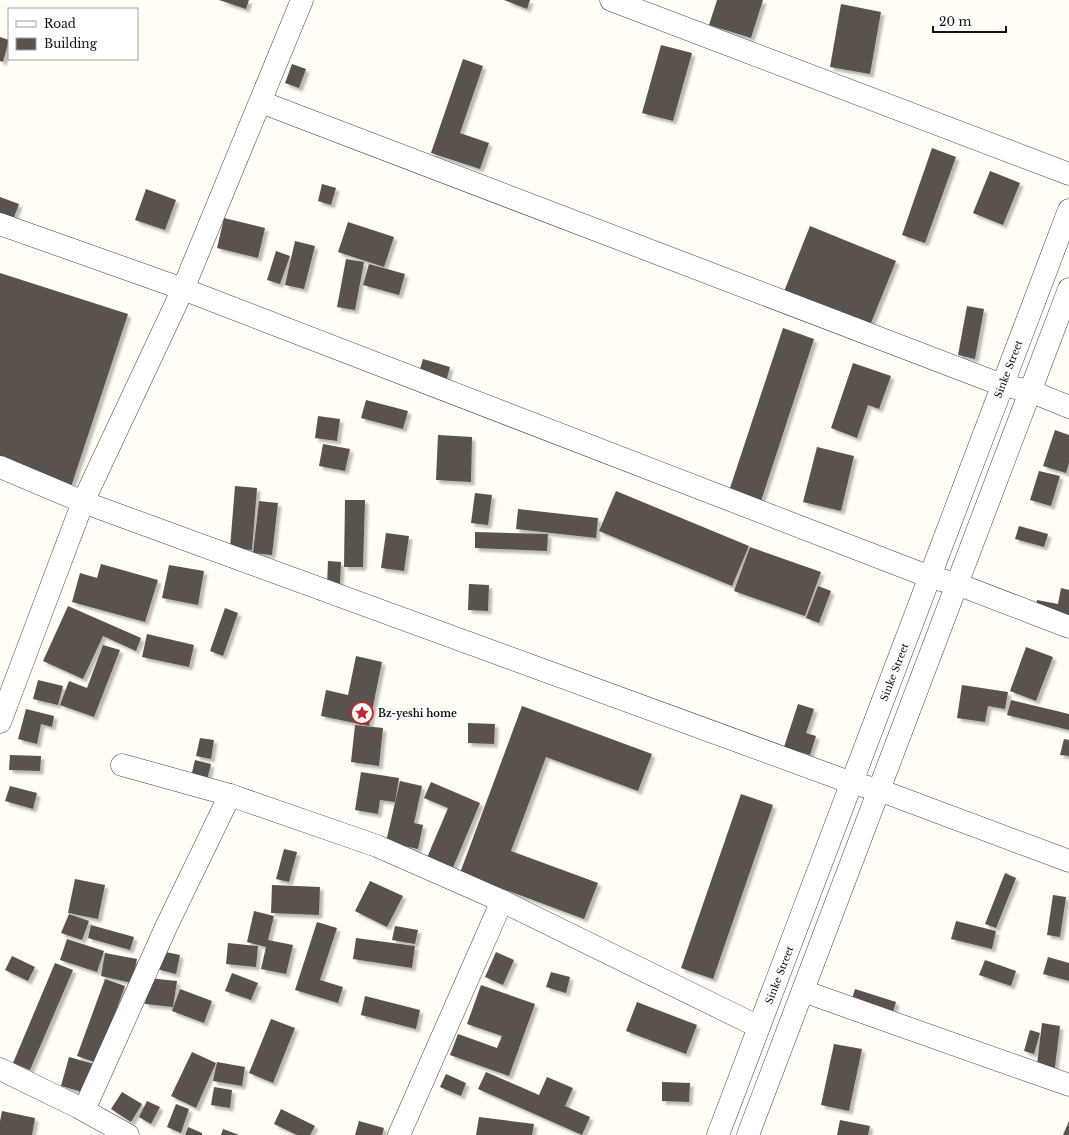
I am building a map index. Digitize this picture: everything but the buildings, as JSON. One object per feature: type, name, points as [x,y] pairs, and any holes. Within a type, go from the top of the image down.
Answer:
[{"type":"street","points":[[0,722],[83,502],[183,289],[302,0]]},
{"type":"street","points":[[612,0],[1069,174]]},
{"type":"street","points":[[261,102],[1002,385],[1030,391],[1069,407]]},
{"type":"street","name":"Sinke Street","points":[[718,1135],[1069,210]]},
{"type":"street","points":[[0,224],[183,289],[930,577],[957,584],[1069,627]]},
{"type":"street","points":[[748,1135],[1069,289]]},
{"type":"street","points":[[0,467],[83,502],[852,783],[879,790],[1069,861]]},
{"type":"street","points":[[122,765],[230,795],[377,846],[502,900],[759,1027]]},
{"type":"street","points":[[84,1110],[167,925],[230,795]]},
{"type":"street","points":[[399,1135],[502,900]]},
{"type":"street","points":[[803,991],[1069,1085]]},
{"type":"street","points":[[0,1069],[84,1110],[128,1135]]},
{"type":"place","name":"Bz-yeshi home","points":[[362,713]]}]
